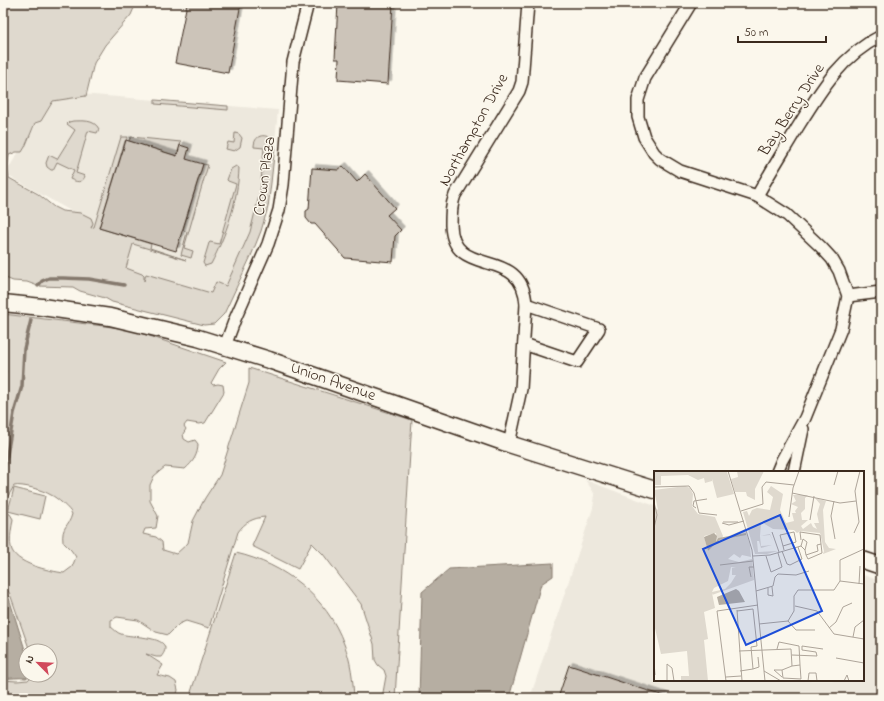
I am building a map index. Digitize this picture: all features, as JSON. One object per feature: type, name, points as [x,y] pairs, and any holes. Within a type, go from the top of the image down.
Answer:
[{"type":"street","name":"Crown Plaza","points":[[225,346],[268,244],[279,210],[283,185],[293,62],[308,3]]},
{"type":"street","name":"Northampton Drive","points":[[509,444],[521,389],[526,304],[525,292],[515,275],[506,269],[470,257],[462,252],[455,244],[452,235],[451,217],[455,195],[519,91],[522,82],[528,3]]},
{"type":"street","points":[[691,3],[640,90],[638,100],[638,117],[644,137],[654,153],[672,168],[757,196],[787,215],[832,259],[839,271],[848,296],[841,329],[805,418],[777,471]]},
{"type":"street","name":"Bay Berry Drive","points":[[757,196],[767,177],[825,84],[844,62],[866,45],[881,36]]},
{"type":"street","points":[[848,296],[881,292]]},
{"type":"street","name":"Union Avenue","points":[[3,303],[110,317],[174,331],[225,346],[509,444],[654,490]]},
{"type":"street","points":[[524,344],[577,362],[599,329],[526,304]]},
{"type":"street","points":[[794,471],[805,418]]},
{"type":"street","points":[[864,560],[881,566]]},
{"type":"shaded area","points":[[3,3],[136,3],[131,15],[105,45],[94,63],[86,96],[53,101],[41,121],[35,123],[22,152],[16,152],[9,155],[7,168],[9,178],[38,194],[54,207],[62,211],[81,213],[91,218],[93,223],[91,228],[94,227],[121,137],[128,137],[125,141],[99,228],[151,244],[150,248],[186,260],[133,244],[126,268],[142,274],[144,276],[144,281],[146,274],[211,293],[216,282],[226,286],[250,232],[260,192],[264,148],[254,147],[254,143],[260,136],[266,136],[272,139],[275,146],[271,183],[268,207],[261,231],[224,314],[214,324],[204,325],[112,302],[105,298],[80,291],[73,287],[38,286],[27,282],[13,281],[3,277]]},
{"type":"shaded area","points":[[56,92],[278,110],[268,207],[261,231],[251,256],[229,303],[121,271],[67,223],[71,211],[5,174]]},
{"type":"shaded area","points":[[155,100],[228,106],[228,110],[155,104]]},
{"type":"shaded area","points":[[73,121],[91,122],[99,129],[97,133],[88,131],[76,173],[85,176],[84,179],[79,182],[70,179],[74,170],[57,162],[53,170],[51,170],[47,167],[46,163],[49,155],[57,159],[75,130],[67,124]]},
{"type":"shaded area","points":[[235,133],[239,134],[242,138],[240,147],[234,151],[226,149],[228,142],[234,143]]},
{"type":"shaded area","points":[[131,137],[181,142],[177,156],[129,141]]},
{"type":"shaded area","points":[[203,164],[208,165],[184,248],[193,251],[191,258],[181,255],[187,232],[183,230]]},
{"type":"shaded area","points":[[236,166],[239,168],[238,180],[234,205],[230,218],[222,241],[211,264],[205,266],[203,263],[209,243],[219,244],[236,184],[227,180],[231,169]]},
{"type":"shaded area","points":[[3,314],[129,329],[226,362],[219,369],[211,383],[213,385],[223,385],[224,392],[205,423],[199,424],[187,422],[184,426],[186,429],[183,434],[184,439],[189,442],[195,440],[198,444],[197,452],[194,458],[185,469],[165,467],[154,476],[150,485],[150,501],[158,516],[156,528],[145,529],[143,534],[156,537],[162,542],[163,550],[176,554],[188,543],[193,521],[205,498],[220,475],[249,383],[249,368],[412,420],[395,698],[382,698],[386,676],[384,670],[375,660],[374,644],[361,604],[323,554],[312,543],[298,569],[252,546],[265,517],[250,521],[238,532],[209,628],[186,621],[179,624],[168,635],[156,632],[138,620],[117,617],[111,620],[111,627],[117,632],[152,639],[159,641],[164,645],[165,650],[161,657],[146,654],[163,665],[157,675],[170,678],[176,682],[178,690],[177,694],[173,698],[3,698],[3,680],[18,681],[18,683],[58,683],[58,643],[27,643],[10,594],[3,583],[3,512],[10,514],[13,519],[10,540],[11,547],[14,553],[25,562],[33,566],[64,573],[72,567],[76,557],[63,542],[63,533],[72,514],[66,506],[56,498],[43,491],[22,486],[14,486],[3,505],[3,394],[6,371],[3,363]]},
{"type":"shaded area","points":[[585,480],[654,506],[654,681],[864,681],[864,575],[881,581],[881,698],[530,698],[593,508],[595,495]]},
{"type":"shaded area","points":[[14,488],[45,496],[40,519],[8,511]]},
{"type":"shaded area","points":[[236,553],[271,565],[287,574],[315,597],[327,612],[344,644],[351,671],[354,698],[193,698],[195,694],[191,692]]},
{"type":"shaded area","points":[[553,563],[553,576],[541,584],[509,698],[419,698],[422,592],[449,569]]},
{"type":"shaded area","points":[[3,588],[9,598],[23,643],[18,643],[18,678],[3,678]]},
{"type":"building","points":[[187,3],[241,3],[228,73],[175,63]]},
{"type":"building","points":[[338,3],[393,3],[388,84],[338,80],[339,59],[335,59]]},
{"type":"building","points":[[126,140],[177,156],[180,145],[189,148],[186,159],[203,164],[176,251],[99,228]]},
{"type":"building","points":[[343,166],[357,182],[365,174],[395,208],[387,215],[401,230],[395,236],[393,262],[345,258],[315,224],[311,224],[306,218],[306,211],[309,209],[312,168],[338,170]]},
{"type":"building","points":[[569,665],[664,696],[664,698],[558,698]]},
{"type":"waterway","points":[[38,286],[42,281],[49,278],[89,279],[124,285]]},
{"type":"waterway","points":[[3,470],[6,461],[14,413],[22,386],[24,349],[31,320]]}]
